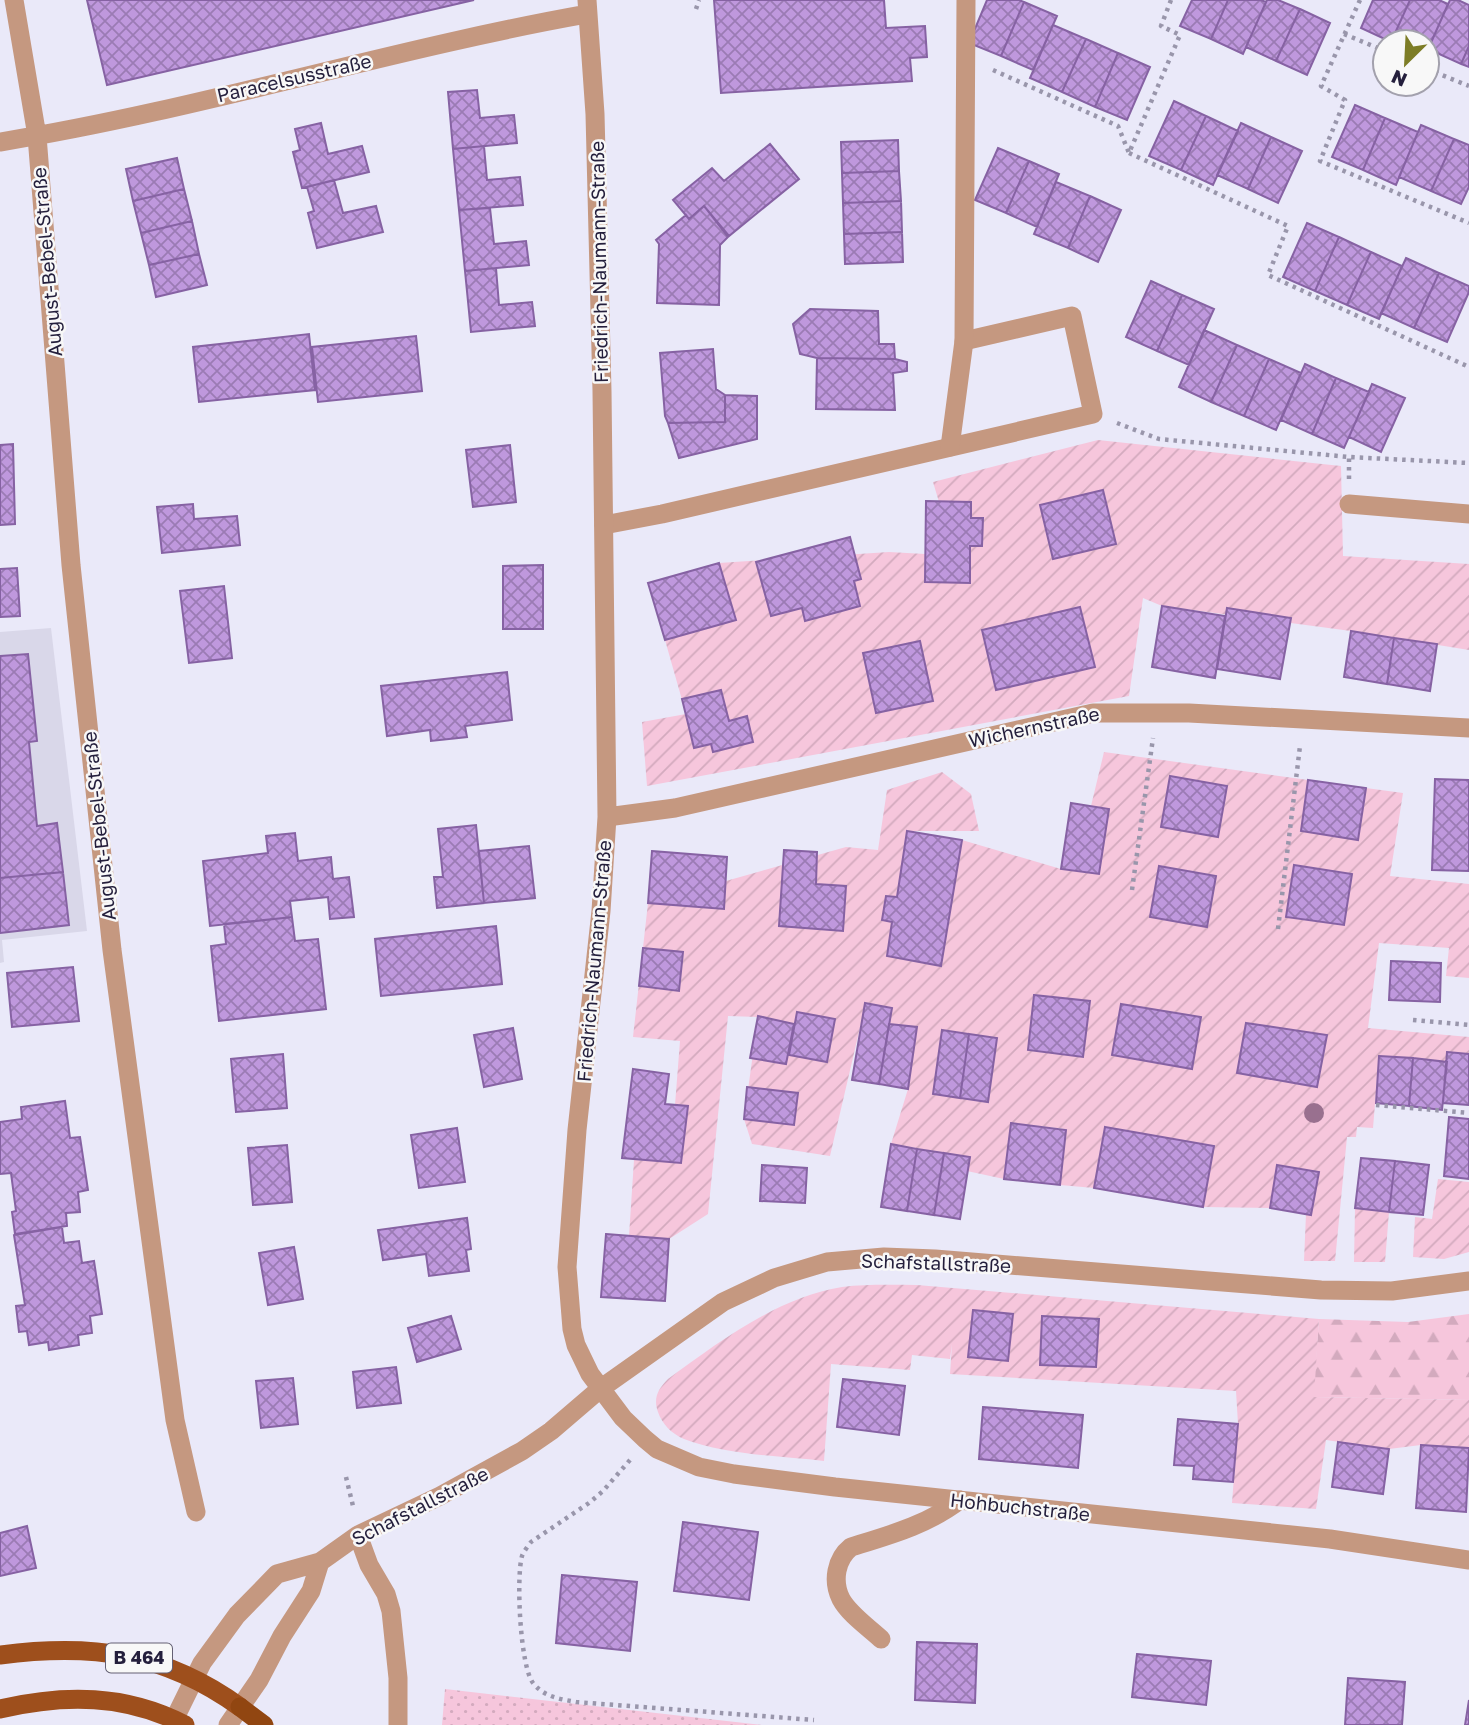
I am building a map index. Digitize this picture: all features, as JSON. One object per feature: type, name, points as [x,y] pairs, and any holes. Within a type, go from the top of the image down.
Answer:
[{"type":"highway","name":"B 464","points":[[240,1707],[264,1725]]},
{"type":"main road","name":"B 464","points":[[0,1655],[66,1651],[109,1653],[152,1660],[194,1678],[240,1707]]},
{"type":"main road","points":[[0,1709],[58,1699],[93,1698],[131,1703],[179,1722]]},
{"type":"street","name":"August-Bebel-Straße","points":[[14,0],[37,136],[71,565],[112,950],[175,1420],[196,1512]]},
{"type":"street","points":[[950,447],[964,341],[966,0]]},
{"type":"street","name":"Paracelsusstraße","points":[[0,142],[37,136],[513,28],[587,7]]},
{"type":"street","name":"Friedrich-Naumann-Straße","points":[[587,7],[595,114],[607,817],[601,911],[576,1142],[567,1267],[572,1329],[576,1345],[600,1389]]},
{"type":"street","points":[[604,525],[663,514],[1093,414],[1072,316],[964,341]]},
{"type":"street","points":[[1349,504],[1469,514]]},
{"type":"street","name":"Wichernstraße","points":[[607,817],[675,808],[1079,715],[1110,711],[1304,718],[1469,728]]},
{"type":"street","name":"Schafstallstraße","points":[[179,1722],[202,1663],[237,1615],[277,1574],[320,1562],[358,1535],[440,1496],[522,1451],[551,1431],[600,1389],[736,1294],[804,1267],[855,1259],[935,1259],[1321,1290],[1392,1291],[1469,1281]]},
{"type":"street","name":"Hohbuchstraße","points":[[600,1389],[645,1440],[657,1449],[699,1467],[734,1474],[1330,1539],[1469,1560]]},
{"type":"street","points":[[881,1639],[841,1599],[837,1586],[837,1571],[843,1553],[851,1547],[939,1516],[960,1500]]},
{"type":"street","points":[[358,1535],[391,1611],[398,1678],[398,1725]]},
{"type":"street","points":[[228,1725],[259,1680],[282,1636],[311,1591],[320,1562]]},
{"type":"path","points":[[696,9],[699,0]]},
{"type":"path","points":[[1129,153],[1180,34],[1161,26],[1171,0]]},
{"type":"path","points":[[1360,0],[1321,86],[1345,100],[1320,161],[1469,223]]},
{"type":"path","points":[[1344,34],[1371,45]]},
{"type":"path","points":[[966,58],[1118,125],[1129,153],[1289,226],[1268,275],[1469,367]]},
{"type":"path","points":[[1441,75],[1469,86]]},
{"type":"path","points":[[1093,414],[1159,439],[1349,457],[1469,463]]},
{"type":"path","points":[[1132,890],[1157,712]]},
{"type":"path","points":[[1278,929],[1304,718]]},
{"type":"path","points":[[1413,1020],[1469,1025]]},
{"type":"path","points":[[1376,1105],[1469,1113]]},
{"type":"path","points":[[645,1440],[603,1490],[531,1542],[523,1554],[520,1569],[523,1655],[526,1670],[533,1682],[543,1693],[556,1699],[576,1702],[814,1720]]},
{"type":"path","points":[[745,1716],[746,1725]]},
{"type":"shaded area","points":[[51,628],[87,931],[2,940],[4,962],[0,963],[0,632]]},
{"type":"green space","points":[[1098,440],[1341,466],[1343,556],[1469,564],[1469,650],[1162,606],[1143,598],[1129,696],[647,786],[642,722],[686,714],[665,640],[736,620],[719,563],[889,552],[925,554],[939,502],[933,482]]},
{"type":"green space","points":[[1104,752],[1308,780],[1301,831],[1358,840],[1366,788],[1403,793],[1390,876],[1469,884],[1469,978],[1446,976],[1449,948],[1379,943],[1368,1028],[1469,1037],[1469,1054],[1447,1062],[1379,1056],[1373,1128],[1357,1127],[1356,1137],[1347,1137],[1335,1261],[1304,1261],[1306,1214],[1311,1214],[1318,1172],[1277,1165],[1270,1208],[1203,1207],[1213,1146],[1105,1127],[1094,1188],[1060,1185],[1065,1129],[1011,1123],[1004,1179],[967,1171],[969,1157],[891,1144],[908,1089],[917,1028],[862,1019],[830,1156],[752,1144],[744,1119],[758,1017],[728,1016],[708,1214],[669,1239],[629,1236],[634,1160],[681,1162],[688,1107],[675,1105],[680,1041],[633,1037],[648,903],[846,847],[878,850],[887,790],[942,772],[971,794],[979,831],[907,831],[887,956],[941,966],[962,840],[1061,869],[1099,874],[1109,809],[1091,806]],"holes":[[[1296,865],[1352,874],[1344,925],[1288,917]]]},
{"type":"green space","points":[[1438,1179],[1469,1182],[1469,1252],[1444,1259],[1413,1257],[1415,1217],[1432,1219]]},
{"type":"green space","points":[[1355,1208],[1389,1212],[1385,1262],[1354,1262]]},
{"type":"green space","points":[[917,1285],[1319,1319],[1314,1397],[1469,1400],[1469,1448],[1421,1445],[1389,1449],[1326,1440],[1316,1509],[1232,1503],[1238,1424],[1236,1391],[950,1374],[952,1344],[950,1359],[912,1355],[910,1370],[831,1364],[824,1461],[753,1454],[700,1444],[675,1434],[660,1416],[656,1398],[668,1379],[729,1336],[772,1311],[818,1292],[842,1287]]},
{"type":"green space","points":[[1469,1314],[1469,1400],[1313,1397],[1319,1319],[1408,1322]]},
{"type":"green space","points":[[445,1689],[762,1725],[442,1725]]},
{"type":"building","points":[[87,0],[474,0],[107,85]]},
{"type":"building","points":[[714,0],[884,0],[886,28],[925,26],[927,57],[910,58],[912,81],[721,93]]},
{"type":"building","points":[[987,0],[1024,2],[1001,56],[969,43]]},
{"type":"building","points":[[1192,0],[1228,0],[1211,39],[1180,26]]},
{"type":"building","points":[[1228,0],[1266,2],[1243,54],[1211,39]]},
{"type":"building","points":[[1267,0],[1278,0],[1300,9],[1276,61],[1246,47]]},
{"type":"building","points":[[1373,0],[1410,0],[1397,28],[1371,28],[1371,33],[1361,28]]},
{"type":"building","points":[[1410,0],[1439,0],[1448,4],[1438,28],[1397,28]]},
{"type":"building","points":[[1450,0],[1469,5],[1469,46],[1461,64],[1441,55],[1441,28],[1437,28]]},
{"type":"building","points":[[1024,2],[1057,16],[1033,70],[1001,56]]},
{"type":"building","points":[[1300,9],[1330,23],[1307,75],[1276,61]]},
{"type":"building","points":[[1053,25],[1086,39],[1062,92],[1030,78]]},
{"type":"building","points":[[1086,39],[1118,53],[1095,107],[1062,92]]},
{"type":"building","points":[[1469,46],[1469,67],[1461,64]]},
{"type":"building","points":[[1118,53],[1150,67],[1127,120],[1095,107]]},
{"type":"building","points":[[477,90],[480,118],[514,115],[517,143],[453,149],[448,92]]},
{"type":"building","points":[[1174,101],[1206,116],[1181,170],[1149,156]]},
{"type":"building","points":[[1355,105],[1385,118],[1363,170],[1332,157]]},
{"type":"building","points":[[1206,116],[1238,131],[1213,185],[1181,170]]},
{"type":"building","points":[[1385,118],[1418,132],[1396,185],[1363,170]]},
{"type":"building","points":[[321,123],[328,154],[362,146],[369,172],[302,188],[293,152],[300,150],[295,129]]},
{"type":"building","points":[[1241,123],[1271,137],[1248,189],[1217,175]]},
{"type":"building","points":[[1421,125],[1454,139],[1431,191],[1399,177]]},
{"type":"building","points":[[1271,137],[1302,151],[1278,203],[1248,189]]},
{"type":"building","points":[[1454,139],[1469,145],[1469,187],[1461,204],[1431,191]]},
{"type":"building","points":[[898,140],[899,171],[842,173],[841,142]]},
{"type":"building","points":[[770,144],[799,179],[729,236],[704,206],[689,219],[673,200],[712,168],[724,181]]},
{"type":"building","points":[[484,146],[487,180],[520,177],[523,205],[459,210],[453,149]]},
{"type":"building","points":[[998,148],[1029,161],[1006,213],[975,200]]},
{"type":"building","points":[[177,158],[184,189],[133,201],[126,169]]},
{"type":"building","points":[[1029,161],[1059,174],[1037,227],[1006,213]]},
{"type":"building","points":[[899,171],[901,201],[843,203],[842,173]]},
{"type":"building","points":[[334,180],[343,213],[376,206],[383,232],[317,248],[308,213],[314,211],[307,187]]},
{"type":"building","points":[[1056,182],[1090,196],[1068,248],[1034,234]]},
{"type":"building","points":[[184,189],[192,221],[141,233],[133,201]]},
{"type":"building","points":[[1090,196],[1121,210],[1098,262],[1068,248]]},
{"type":"building","points":[[901,201],[902,232],[844,234],[843,203]]},
{"type":"building","points":[[704,206],[728,237],[720,245],[719,305],[657,303],[659,244],[656,240],[686,215],[689,219]]},
{"type":"building","points":[[490,208],[494,244],[526,241],[529,265],[465,271],[459,210]]},
{"type":"building","points":[[192,221],[199,254],[149,265],[141,233]]},
{"type":"building","points":[[1307,223],[1339,237],[1315,291],[1283,277]]},
{"type":"building","points":[[902,232],[903,262],[845,264],[844,234]]},
{"type":"building","points":[[1339,237],[1371,252],[1347,305],[1315,291]]},
{"type":"building","points":[[1371,252],[1402,266],[1379,319],[1347,305]]},
{"type":"building","points":[[199,254],[207,285],[156,297],[149,265]]},
{"type":"building","points":[[1406,258],[1439,273],[1414,328],[1381,313]]},
{"type":"building","points":[[496,268],[499,305],[532,302],[535,326],[471,332],[465,271]]},
{"type":"building","points":[[1439,273],[1469,286],[1469,292],[1447,342],[1414,328]]},
{"type":"building","points":[[1151,281],[1182,295],[1157,351],[1126,337]]},
{"type":"building","points":[[1182,295],[1214,309],[1189,365],[1157,351]]},
{"type":"building","points":[[810,309],[878,311],[879,344],[894,344],[895,359],[817,358],[800,354],[793,324]]},
{"type":"building","points":[[1204,330],[1237,345],[1211,402],[1179,387]]},
{"type":"building","points":[[309,334],[315,390],[199,402],[193,347]]},
{"type":"building","points":[[416,336],[422,391],[318,402],[312,347]]},
{"type":"building","points":[[1237,345],[1269,359],[1244,416],[1211,402]]},
{"type":"building","points":[[713,349],[716,389],[725,395],[725,422],[668,423],[665,416],[660,353]]},
{"type":"building","points":[[817,358],[895,359],[907,362],[907,371],[893,373],[895,410],[816,409]]},
{"type":"building","points":[[1269,359],[1301,373],[1276,430],[1244,416]]},
{"type":"building","points":[[1305,364],[1336,378],[1312,434],[1281,420]]},
{"type":"building","points":[[1336,378],[1369,392],[1344,448],[1312,434]]},
{"type":"building","points":[[1372,384],[1405,398],[1381,452],[1349,437]]},
{"type":"building","points":[[725,395],[757,396],[757,439],[679,458],[668,423],[725,422]]},
{"type":"building","points":[[13,444],[15,524],[0,525],[0,445]]},
{"type":"building","points":[[510,445],[516,502],[473,507],[466,450]]},
{"type":"building","points":[[1103,490],[1116,544],[1053,559],[1040,505]]},
{"type":"building","points":[[926,501],[971,502],[971,518],[983,518],[982,546],[970,546],[970,583],[925,582]]},
{"type":"building","points":[[193,504],[194,519],[237,516],[240,545],[162,553],[157,507]]},
{"type":"building","points":[[850,537],[861,579],[854,581],[860,606],[805,621],[802,608],[771,616],[756,562]]},
{"type":"building","points":[[719,563],[736,620],[665,640],[648,583]]},
{"type":"building","points":[[543,565],[543,629],[503,629],[503,566]]},
{"type":"building","points":[[17,568],[20,616],[0,617],[0,569]]},
{"type":"building","points":[[224,586],[232,658],[189,663],[180,591]]},
{"type":"building","points":[[1162,606],[1225,616],[1215,678],[1152,667]]},
{"type":"building","points":[[1080,607],[1095,667],[996,690],[982,630]]},
{"type":"building","points":[[1227,608],[1291,618],[1280,679],[1217,669]]},
{"type":"building","points":[[1351,631],[1394,638],[1387,684],[1344,677]]},
{"type":"building","points":[[1394,638],[1437,644],[1430,691],[1387,684]]},
{"type":"building","points":[[920,641],[933,701],[876,713],[863,653]]},
{"type":"building","points":[[28,654],[37,741],[29,742],[37,826],[57,823],[63,872],[0,878],[0,656]]},
{"type":"building","points":[[507,672],[512,720],[465,726],[467,737],[431,741],[430,730],[387,736],[381,686]]},
{"type":"building","points":[[721,690],[729,721],[747,716],[753,742],[713,752],[711,744],[694,748],[682,699]]},
{"type":"building","points":[[1170,776],[1227,786],[1218,837],[1161,827]]},
{"type":"building","points":[[1435,779],[1469,780],[1469,871],[1432,870]]},
{"type":"building","points":[[1308,780],[1366,788],[1358,840],[1301,831]]},
{"type":"building","points":[[1071,803],[1109,809],[1099,874],[1061,869]]},
{"type":"building","points":[[476,825],[484,903],[437,908],[434,877],[443,877],[438,829]]},
{"type":"building","points":[[907,831],[962,840],[941,966],[887,956],[892,922],[882,920],[886,896],[897,897]]},
{"type":"building","points":[[295,833],[298,861],[331,857],[333,879],[349,877],[354,917],[330,919],[328,897],[290,901],[292,917],[210,926],[203,861],[268,853],[266,836]]},
{"type":"building","points":[[529,846],[535,898],[484,903],[479,851]]},
{"type":"building","points":[[784,850],[817,852],[816,884],[846,886],[843,931],[779,926]]},
{"type":"building","points":[[652,851],[727,857],[724,909],[648,903]]},
{"type":"building","points":[[1294,865],[1352,874],[1344,925],[1286,917]]},
{"type":"building","points":[[1159,866],[1216,876],[1207,927],[1150,917]]},
{"type":"building","points":[[63,872],[69,925],[0,933],[0,878]]},
{"type":"building","points":[[292,917],[295,941],[318,939],[326,1009],[219,1021],[211,946],[226,944],[224,924]]},
{"type":"building","points":[[496,926],[502,984],[381,996],[375,939]]},
{"type":"building","points":[[643,948],[683,952],[679,991],[639,986]]},
{"type":"building","points":[[1391,961],[1441,963],[1440,1002],[1389,1000]]},
{"type":"building","points":[[73,967],[79,1021],[12,1027],[7,973]]},
{"type":"building","points":[[1034,995],[1090,1001],[1083,1057],[1028,1050]]},
{"type":"building","points":[[865,1003],[892,1008],[879,1084],[852,1080]]},
{"type":"building","points":[[1121,1004],[1201,1017],[1192,1069],[1112,1055]]},
{"type":"building","points":[[797,1012],[835,1019],[827,1062],[789,1055]]},
{"type":"building","points":[[758,1016],[794,1024],[786,1064],[750,1058]]},
{"type":"building","points":[[1246,1023],[1327,1035],[1317,1087],[1237,1073]]},
{"type":"building","points":[[889,1024],[917,1027],[908,1089],[879,1084]]},
{"type":"building","points":[[513,1028],[522,1079],[484,1087],[474,1035]]},
{"type":"building","points":[[942,1030],[969,1034],[960,1098],[933,1094]]},
{"type":"building","points":[[969,1034],[997,1038],[988,1102],[960,1098]]},
{"type":"building","points":[[1447,1052],[1469,1054],[1469,1105],[1443,1103]]},
{"type":"building","points":[[283,1054],[287,1108],[236,1112],[231,1059]]},
{"type":"building","points":[[1379,1056],[1413,1058],[1409,1106],[1376,1103]]},
{"type":"building","points":[[1413,1058],[1447,1062],[1442,1110],[1409,1106]]},
{"type":"building","points":[[633,1069],[669,1074],[665,1104],[688,1106],[681,1163],[622,1158]]},
{"type":"building","points":[[747,1087],[798,1093],[794,1125],[744,1119]]},
{"type":"building","points":[[65,1101],[70,1138],[80,1137],[88,1190],[78,1192],[80,1212],[66,1213],[67,1226],[15,1234],[12,1212],[16,1211],[11,1173],[0,1174],[0,1122],[22,1119],[21,1107]]},
{"type":"building","points":[[1449,1117],[1469,1119],[1469,1179],[1444,1176]]},
{"type":"building","points":[[1011,1123],[1066,1130],[1060,1185],[1004,1179]]},
{"type":"building","points":[[1105,1127],[1214,1146],[1203,1207],[1094,1188]]},
{"type":"building","points":[[457,1128],[465,1182],[419,1188],[411,1135]]},
{"type":"building","points":[[891,1144],[917,1149],[907,1211],[881,1207]]},
{"type":"building","points":[[287,1145],[292,1202],[253,1205],[248,1148]]},
{"type":"building","points":[[917,1149],[944,1153],[934,1215],[907,1211]]},
{"type":"building","points":[[944,1153],[970,1157],[960,1219],[934,1215]]},
{"type":"building","points":[[1361,1158],[1395,1161],[1389,1212],[1355,1208]]},
{"type":"building","points":[[1395,1161],[1429,1165],[1423,1215],[1389,1212]]},
{"type":"building","points":[[762,1165],[807,1168],[805,1203],[760,1201]]},
{"type":"building","points":[[1277,1165],[1319,1172],[1311,1215],[1270,1208]]},
{"type":"building","points":[[467,1218],[471,1249],[466,1250],[469,1271],[429,1276],[426,1254],[383,1260],[378,1230]]},
{"type":"building","points":[[62,1227],[64,1243],[79,1241],[82,1263],[94,1261],[102,1314],[90,1316],[92,1333],[78,1335],[79,1345],[49,1350],[48,1342],[29,1345],[27,1331],[19,1332],[16,1306],[25,1305],[14,1235]]},
{"type":"building","points":[[606,1234],[669,1239],[665,1301],[601,1297]]},
{"type":"building","points":[[294,1247],[303,1299],[268,1305],[259,1253]]},
{"type":"building","points":[[973,1310],[1013,1314],[1008,1361],[968,1357]]},
{"type":"building","points":[[451,1316],[461,1349],[417,1362],[408,1328]]},
{"type":"building","points":[[1042,1316],[1099,1319],[1096,1367],[1040,1365]]},
{"type":"building","points":[[396,1367],[401,1403],[357,1408],[353,1372]]},
{"type":"building","points":[[293,1378],[298,1424],[261,1428],[256,1381]]},
{"type":"building","points":[[843,1379],[905,1386],[899,1435],[837,1427]]},
{"type":"building","points":[[983,1407],[1083,1415],[1078,1468],[979,1459]]},
{"type":"building","points":[[1178,1419],[1238,1424],[1233,1482],[1193,1479],[1194,1466],[1174,1465]]},
{"type":"building","points":[[1338,1442],[1389,1449],[1383,1494],[1332,1487]]},
{"type":"building","points":[[1421,1445],[1469,1448],[1466,1512],[1416,1508]]},
{"type":"building","points":[[683,1522],[758,1532],[749,1600],[674,1591]]},
{"type":"building","points":[[27,1526],[36,1568],[0,1576],[0,1533]]},
{"type":"building","points":[[562,1575],[637,1582],[630,1651],[556,1643]]},
{"type":"building","points":[[917,1642],[977,1644],[975,1703],[915,1700]]},
{"type":"building","points":[[1137,1654],[1211,1661],[1206,1705],[1132,1697]]},
{"type":"building","points":[[1348,1678],[1405,1682],[1402,1725],[1345,1725]]},
{"type":"building","points":[[1469,1700],[1469,1725],[1465,1725]]}]
